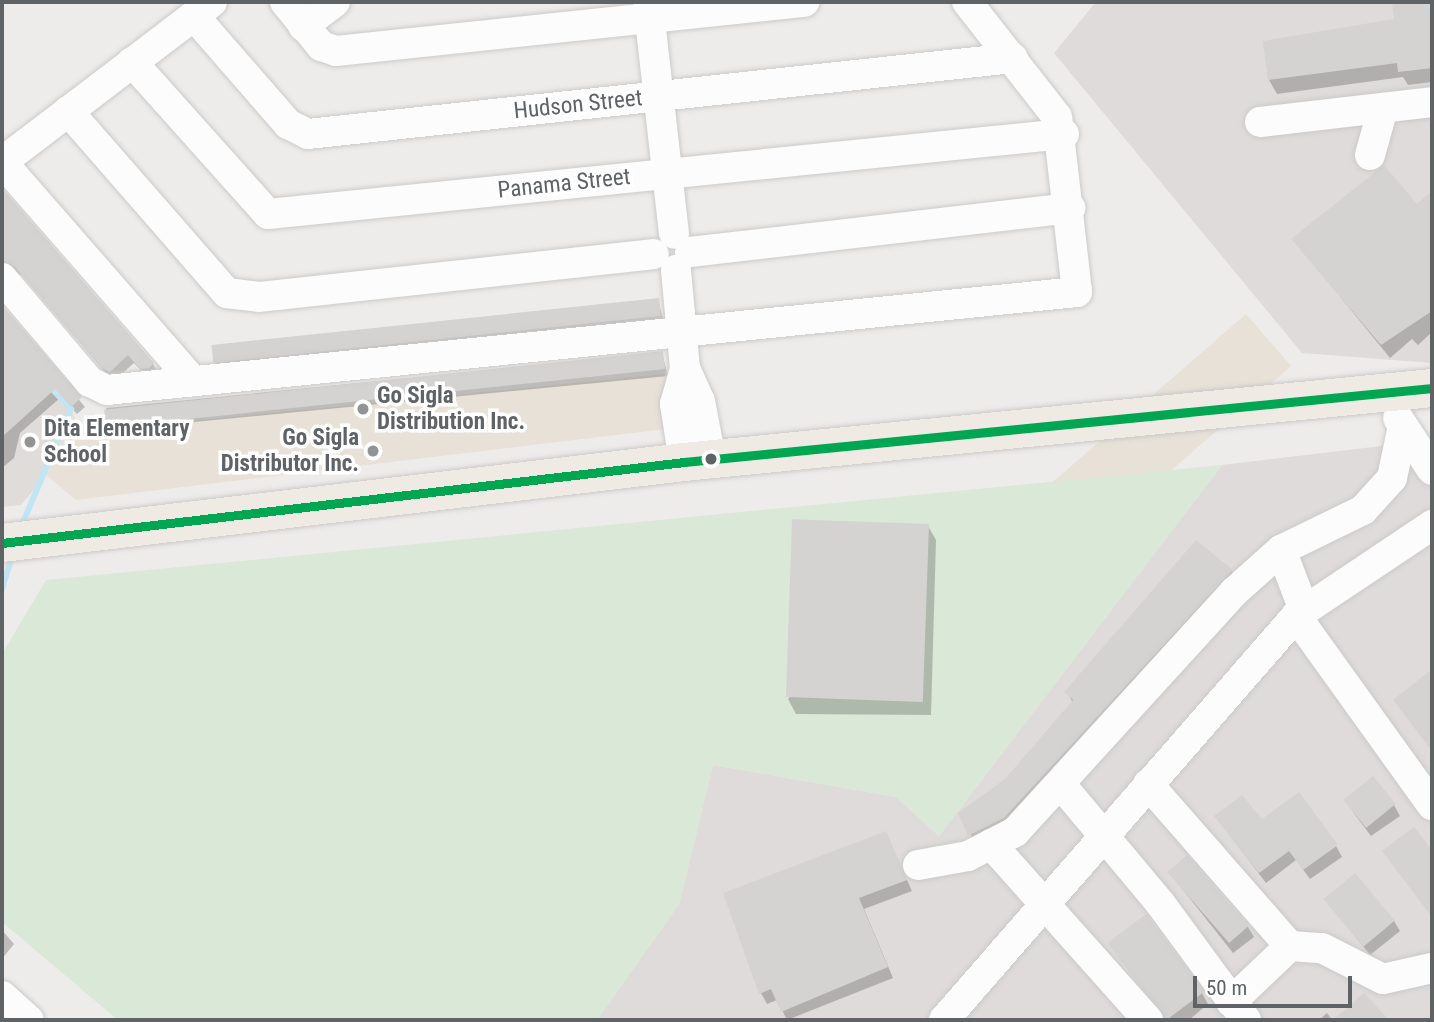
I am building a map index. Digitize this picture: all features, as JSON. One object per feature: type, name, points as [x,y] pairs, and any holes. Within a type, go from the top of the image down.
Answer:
[{"type":"highway","points":[[2,543],[698,460],[1432,388]]},
{"type":"street","points":[[285,2],[321,47],[336,51],[649,10],[804,2]]},
{"type":"street","points":[[303,26],[335,2]]},
{"type":"street","points":[[2,278],[90,382],[107,390],[1077,292],[1064,134],[1013,58],[967,2]]},
{"type":"street","points":[[193,381],[2,162],[203,9]]},
{"type":"street","name":"Hudson Street","points":[[203,9],[289,124],[308,134],[1013,58]]},
{"type":"street","points":[[649,10],[669,173],[680,330],[685,368],[700,401],[698,460]]},
{"type":"street","name":"Panama Street","points":[[132,62],[268,214],[1064,134]]},
{"type":"street","points":[[1260,122],[1432,102]]},
{"type":"street","points":[[1370,155],[1383,108]]},
{"type":"street","points":[[68,111],[227,293],[259,297],[1070,208]]},
{"type":"street","points":[[1380,392],[1432,470]]},
{"type":"street","points":[[918,865],[991,844],[1015,832],[1063,787],[1234,592],[1281,550],[1363,510],[1392,478],[1403,426]]},
{"type":"street","points":[[944,1020],[1300,613],[1432,525]]},
{"type":"street","points":[[1281,550],[1300,613],[1432,805]]},
{"type":"street","points":[[1148,784],[1290,946],[1322,948],[1383,979],[1430,975]]},
{"type":"street","points":[[1063,787],[1213,971],[1239,1011],[1290,946]]},
{"type":"street","points":[[991,844],[1148,1020]]},
{"type":"street","points":[[2,996],[29,1020]]},
{"type":"shaded area","points":[[1096,2],[1432,2],[1432,363],[1302,353],[1054,53]]},
{"type":"shaded area","points":[[1246,314],[1291,366],[880,724],[835,672]]},
{"type":"shaded area","name":"Dita Elementary School","points":[[2,332],[71,409],[46,475],[21,505],[2,507]]},
{"type":"shaded area","points":[[665,374],[666,429],[76,500],[46,475],[71,409],[81,432]]},
{"type":"shaded area","points":[[1432,440],[1432,1020],[597,1020],[679,904],[713,765],[896,797],[939,836],[1222,465]]},
{"type":"green space","points":[[1222,465],[939,836],[896,797],[713,765],[679,904],[597,1020],[118,1020],[2,922],[2,654],[46,580]]},
{"type":"building","points":[[1392,2],[1432,2],[1432,68],[1398,72],[1397,63],[1268,80],[1263,41],[1394,19]]},
{"type":"building","points":[[1384,165],[1417,204],[1432,191],[1432,311],[1381,345],[1291,239]]},
{"type":"building","points":[[2,188],[154,363],[149,368],[140,369],[128,355],[110,372],[101,368],[15,267],[2,261]]},
{"type":"building","points":[[659,298],[661,316],[213,363],[211,345]]},
{"type":"building","points":[[2,305],[82,397],[71,407],[55,389],[2,437]]},
{"type":"building","points":[[663,351],[665,369],[106,428],[104,410]]},
{"type":"building","points":[[792,519],[929,524],[923,702],[786,697]]},
{"type":"building","points":[[1196,540],[1233,570],[1004,818],[968,836],[958,813],[1005,779],[1073,700],[1064,692]]},
{"type":"building","points":[[1432,669],[1432,751],[1393,700]]},
{"type":"building","points":[[1373,776],[1396,804],[1366,828],[1343,800]]},
{"type":"building","points":[[1299,792],[1338,845],[1303,870],[1289,851],[1259,873],[1214,816],[1242,795],[1262,819]]},
{"type":"building","points":[[1414,827],[1432,850],[1432,917],[1382,851]]},
{"type":"building","points":[[886,831],[907,880],[859,898],[888,967],[781,1012],[771,989],[759,994],[723,893]]},
{"type":"building","points":[[1187,855],[1249,926],[1229,943],[1167,872]]},
{"type":"building","points":[[1355,873],[1395,920],[1363,947],[1324,899]]},
{"type":"building","points":[[1146,914],[1204,991],[1166,1020],[1108,943]]},
{"type":"building","points":[[1364,993],[1389,1020],[1333,1020]]},
{"type":"waterway","points":[[21,527],[71,409],[49,385]]},
{"type":"waterway","points":[[2,589],[13,554]]},
{"type":"transit line","points":[[2,543],[684,462],[1432,388]]},
{"type":"place","name":"Go Sigla Distribution Inc.","points":[[363,409]]},
{"type":"place","name":"Dita Elementary School","points":[[30,442]]},
{"type":"place","name":"Go Sigla Distributor Inc.","points":[[373,451]]}]
